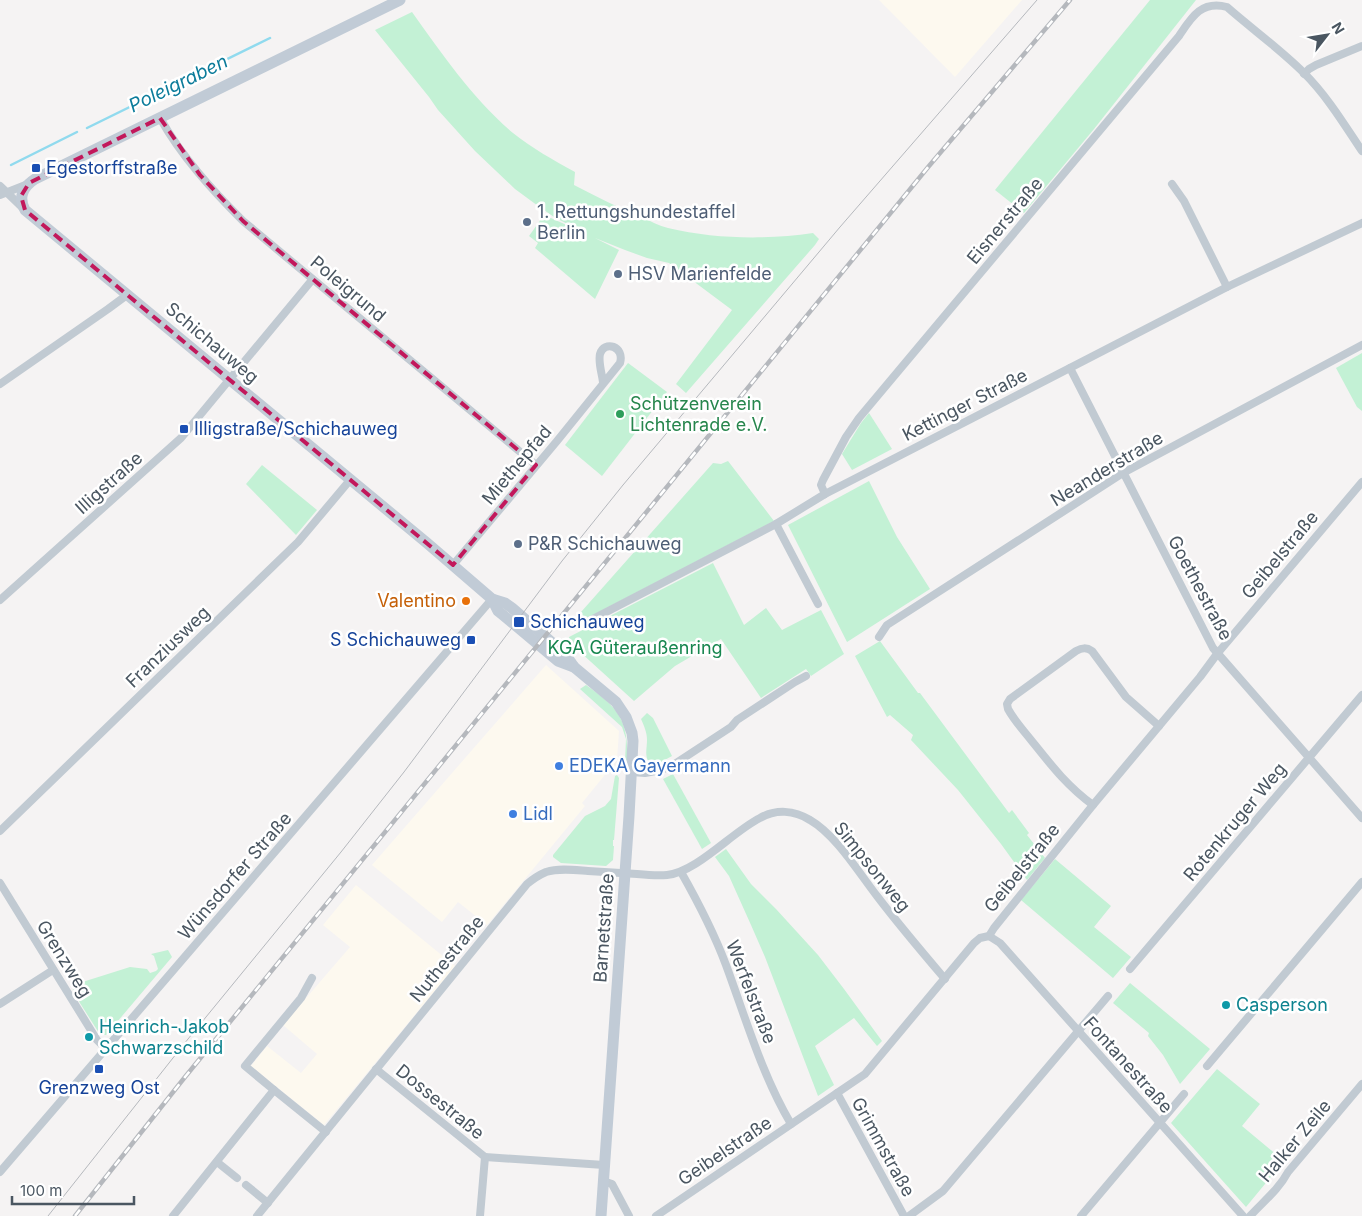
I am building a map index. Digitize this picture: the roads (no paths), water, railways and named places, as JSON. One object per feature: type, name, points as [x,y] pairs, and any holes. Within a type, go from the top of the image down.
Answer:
[{"type":"street","points":[[3,194],[26,187],[35,179],[400,0]]},
{"type":"street","name":"Eisnerstraße","points":[[825,494],[821,485],[823,480],[846,437],[859,418],[1173,43],[1199,8],[1216,4],[1226,7],[1304,74],[1335,111],[1362,151]]},
{"type":"street","points":[[1304,74],[1309,68],[1362,46]]},
{"type":"street","name":"Poleigrund","points":[[160,118],[180,150],[217,195],[250,227],[536,466]]},
{"type":"street","points":[[1172,184],[1184,201],[1228,287]]},
{"type":"street","name":"Schichauweg","points":[[0,186],[3,194],[25,210],[492,599]]},
{"type":"street","points":[[25,210],[21,200],[26,187]]},
{"type":"street","name":"Kettinger Straße","points":[[587,622],[776,524],[825,494],[1228,287],[1362,223]]},
{"type":"street","name":"Illigstraße","points":[[0,600],[181,438],[312,280]]},
{"type":"street","points":[[0,384],[127,295]]},
{"type":"street","name":"Neanderstraße","points":[[879,637],[887,626],[1123,473],[1362,345]]},
{"type":"street","name":"Goethestraße","points":[[1070,368],[1213,648],[1362,818]]},
{"type":"street","name":"Miethepfad","points":[[453,565],[603,382]]},
{"type":"street","name":"Franziusweg","points":[[0,831],[298,542],[350,480]]},
{"type":"street","name":"Geibelstraße","points":[[656,1216],[865,1074],[974,943],[980,938],[989,936],[1217,654],[1362,482]]},
{"type":"street","points":[[776,524],[818,604]]},
{"type":"street","name":"Barnetstraße","points":[[492,599],[498,611],[558,661],[574,667],[616,702],[626,717],[633,741],[601,1216]]},
{"type":"street","name":"Wünsdorfer Straße","points":[[0,1172],[492,599]]},
{"type":"street","points":[[1093,805],[1063,780],[1030,739],[1008,709],[1007,704],[1010,699],[1076,651],[1087,648],[1092,651],[1126,697],[1159,726]]},
{"type":"street","points":[[632,772],[655,772],[673,765],[731,727],[737,720],[806,676]]},
{"type":"street","name":"Rotenkruger Weg","points":[[1130,969],[1362,695]]},
{"type":"street","name":"Simpsonweg","points":[[625,874],[658,876],[682,872],[762,816],[769,813],[785,812],[804,816],[819,825],[832,837],[895,920],[945,978]]},
{"type":"street","name":"Nuthestraße","points":[[257,1216],[527,884],[537,876],[553,870],[625,874]]},
{"type":"street","name":"Werfelstraße","points":[[682,872],[712,933],[772,1088],[791,1124]]},
{"type":"street","points":[[1206,1066],[1362,882]]},
{"type":"street","name":"Grenzweg","points":[[0,883],[97,1040],[106,1049]]},
{"type":"street","name":"Fontanestraße","points":[[989,936],[1000,943],[1242,1216]]},
{"type":"street","points":[[0,1004],[53,970]]},
{"type":"street","points":[[312,978],[301,998],[245,1066],[326,1132]]},
{"type":"street","points":[[909,1216],[943,1191],[1108,996]]},
{"type":"street","name":"Dossestraße","points":[[376,1070],[485,1157],[604,1165]]},
{"type":"street","name":"Halker Zeile","points":[[1250,1216],[1273,1193],[1288,1172],[1362,1084]]},
{"type":"street","points":[[173,1216],[274,1090]]},
{"type":"street","name":"Grimmstraße","points":[[837,1093],[904,1216]]},
{"type":"street","points":[[1081,1216],[1184,1094]]},
{"type":"street","points":[[480,1216],[485,1157]]},
{"type":"street","points":[[217,1162],[237,1178]]},
{"type":"street","points":[[603,1181],[612,1184],[629,1216]]},
{"type":"street","points":[[246,1185],[268,1203]]},
{"type":"waterway","name":"Poleigraben","points":[[87,128],[270,38]]},
{"type":"waterway","name":"Poleigraben","points":[[11,165],[77,132]]},
{"type":"tram line","points":[[48,1216],[404,772],[562,561],[623,485],[840,227],[1037,0]]},
{"type":"railway","points":[[75,1216],[185,1077],[929,166],[1070,0]]},
{"type":"place","name":"Egestorffstraße","points":[[36,168]]},
{"type":"place","name":"1. Rettungshundestaffel Berlin","points":[[527,222]]},
{"type":"place","name":"HSV Marienfelde","points":[[618,274]]},
{"type":"place","name":"Schützenverein Lichtenrade e.V.","points":[[620,414]]},
{"type":"place","name":"Illigstraße/Schichauweg","points":[[184,429]]},
{"type":"place","name":"P&R Schichauweg","points":[[518,544]]},
{"type":"place","name":"Valentino","points":[[466,601]]},
{"type":"place","name":"Schichauweg","points":[[519,622]]},
{"type":"place","name":"S Schichauweg","points":[[471,640]]},
{"type":"place","name":"EDEKA Gayermann","points":[[559,766]]},
{"type":"place","name":"Lidl","points":[[513,814]]},
{"type":"place","name":"Casperson","points":[[1226,1005]]},
{"type":"place","name":"Heinrich-Jakob Schwarzschild","points":[[89,1037]]},
{"type":"place","name":"Grenzweg Ost","points":[[99,1069]]},
{"type":"park label","name":"KGA Güteraußenring","points":[[635,648]]}]
